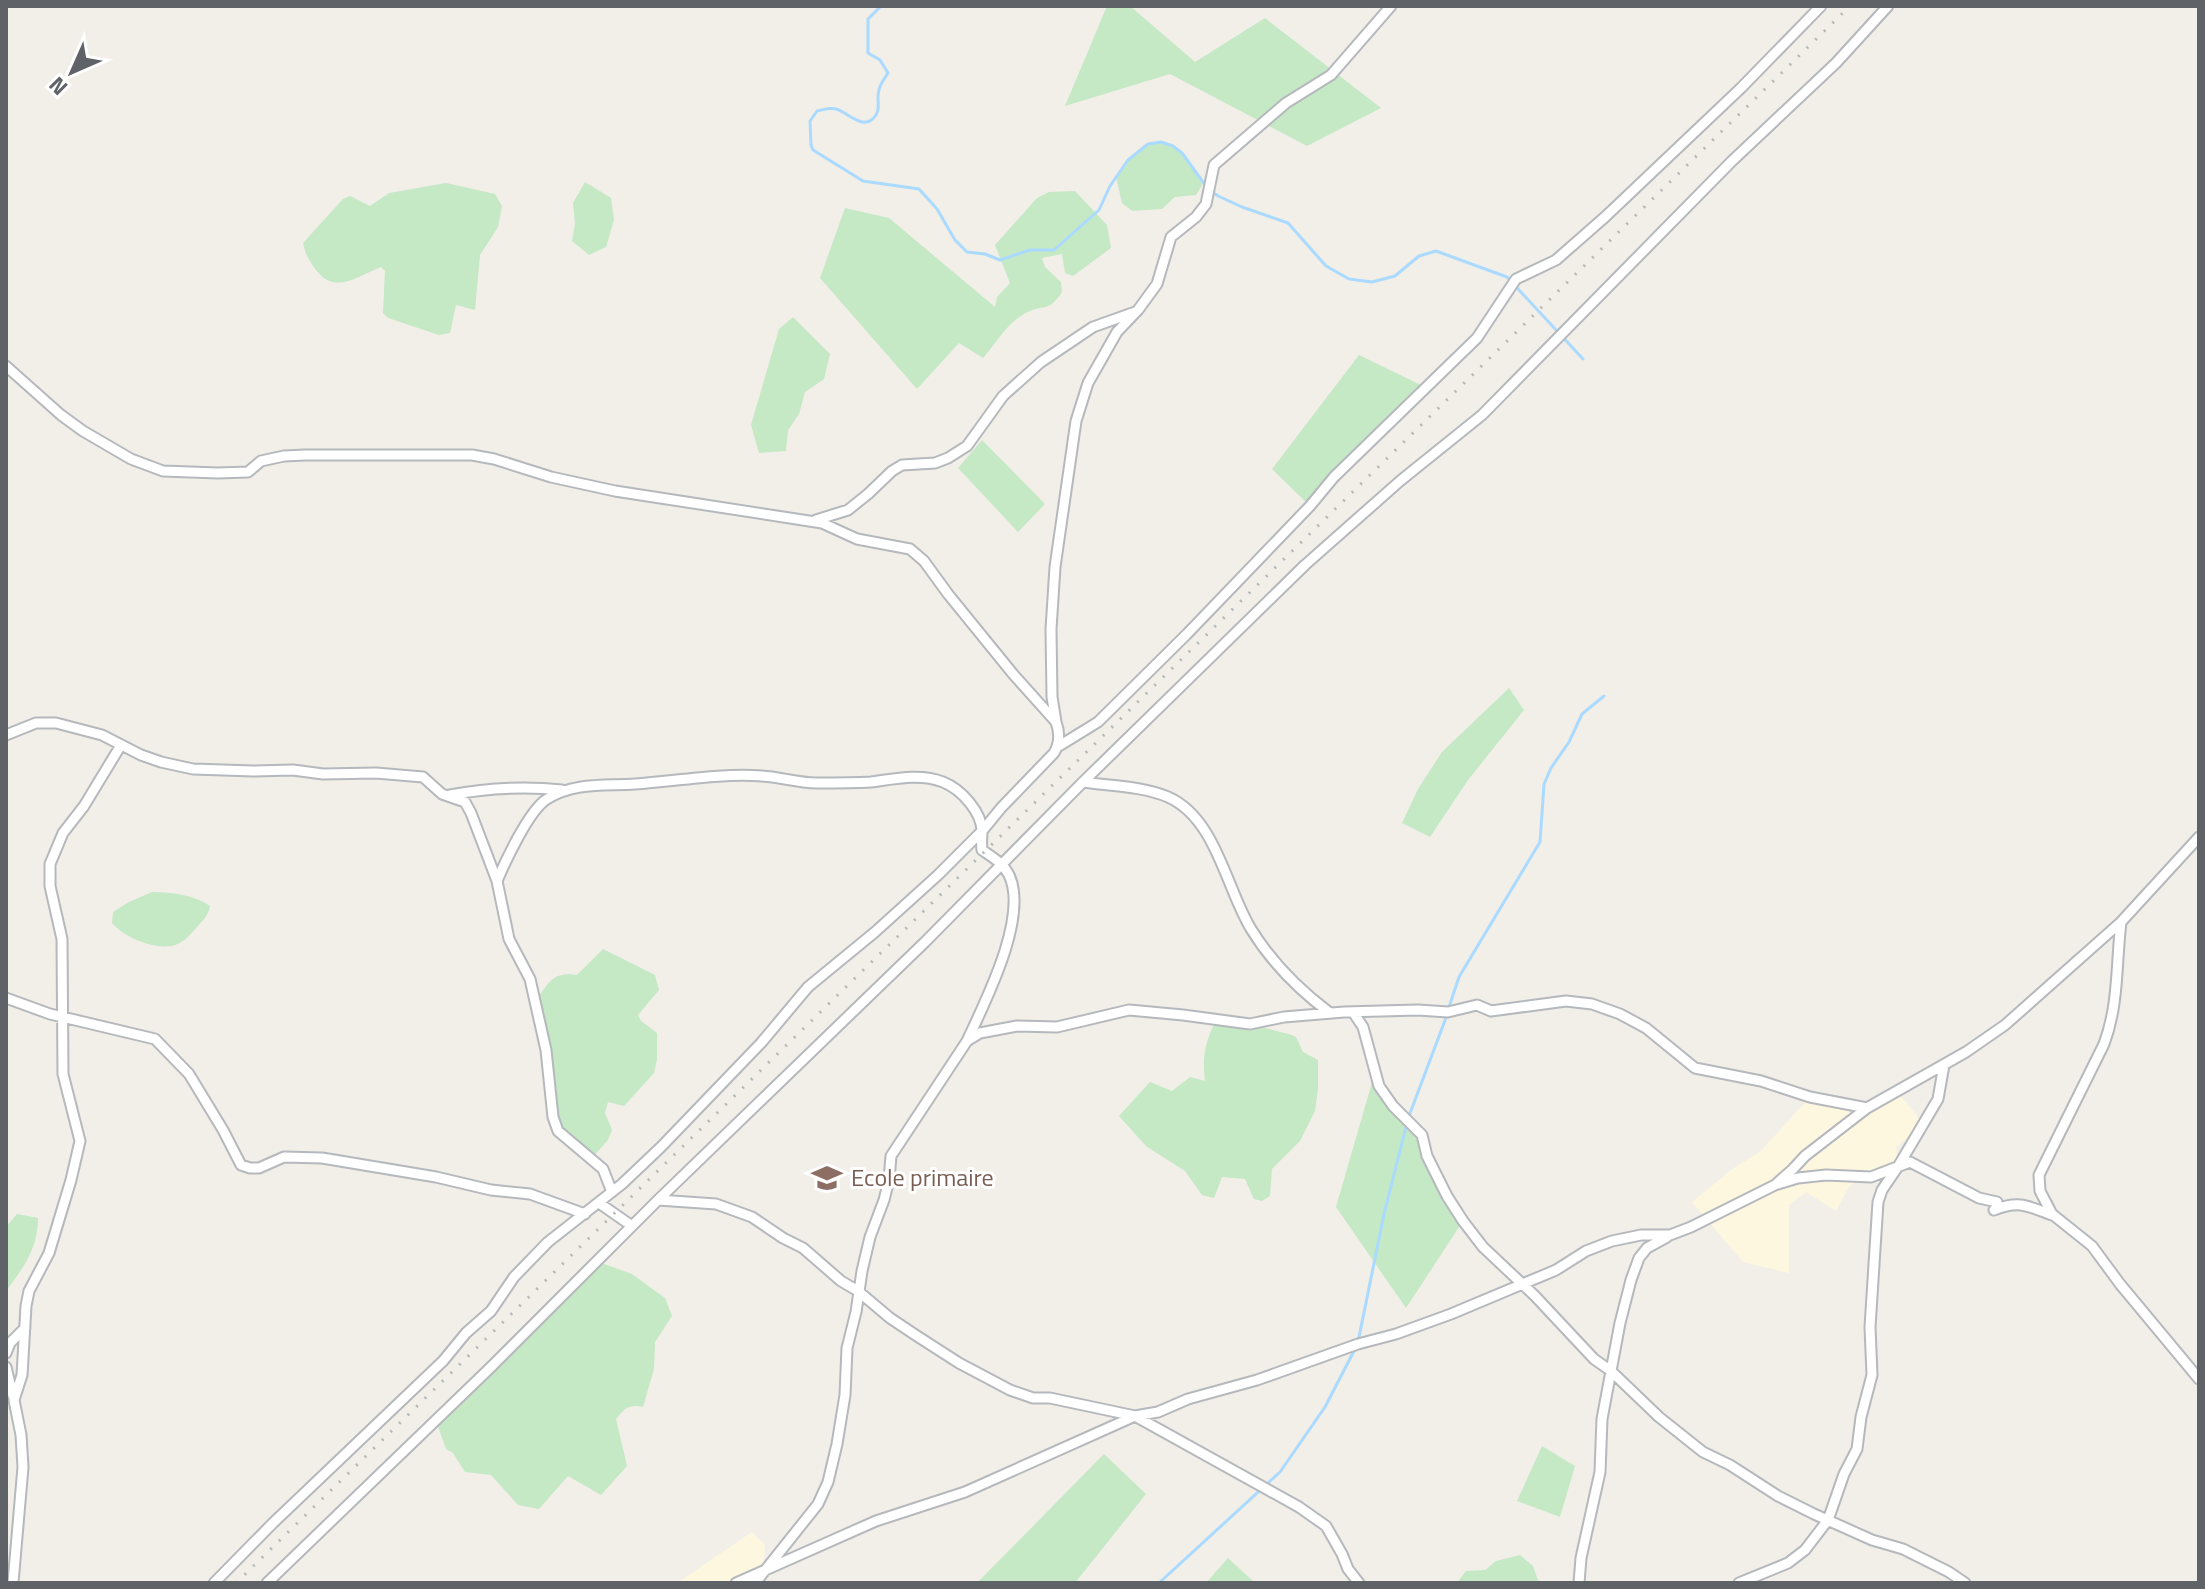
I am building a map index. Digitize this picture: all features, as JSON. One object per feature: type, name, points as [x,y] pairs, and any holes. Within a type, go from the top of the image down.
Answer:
[{"type":"street","points":[[1059,746],[1052,697],[1051,629],[1055,567],[1076,421],[1088,383],[1110,341],[1157,284],[1171,237],[1196,217],[1206,204],[1214,165],[1286,103],[1331,75],[1391,6]]},
{"type":"street","points":[[214,1583],[443,1361],[466,1333],[491,1311],[514,1277],[548,1242],[599,1203],[661,1147],[761,1043],[808,987],[885,922],[983,830],[1059,746],[1098,722],[1187,634],[1302,515],[1334,477],[1477,338],[1516,279],[1556,260],[1605,217],[1741,88],[1821,6]]},
{"type":"street","points":[[267,1583],[1003,865],[1083,782],[1305,565],[1400,481],[1482,415],[1732,161],[1836,63],[1888,6]]},
{"type":"street","points":[[813,522],[848,510],[902,465],[935,463],[967,446],[1003,396],[1041,362],[1093,327],[1138,310]]},
{"type":"street","points":[[6,366],[83,431],[131,459],[163,471],[248,472],[261,461],[284,456],[472,455],[615,491],[813,522],[852,537],[901,546],[917,553],[1013,674],[1056,722]]},
{"type":"street","points":[[6,735],[36,723],[56,723],[102,735],[161,762],[193,769],[293,770],[423,777],[446,796],[462,800],[467,804],[497,881],[509,939],[530,979],[546,1050],[553,1117],[558,1131],[603,1169],[612,1192]]},
{"type":"street","points":[[14,1400],[22,1375],[29,1291],[49,1253],[80,1141],[63,1074],[62,939],[50,886],[50,864],[63,833],[84,806],[121,745]]},
{"type":"street","points":[[446,796],[501,788],[566,790],[607,784],[736,776],[765,776],[811,783],[924,778],[945,783],[963,796],[977,814],[983,830],[982,850],[1003,865],[1011,879],[1013,918],[1005,953],[967,1041],[891,1156],[889,1180],[867,1246],[858,1291],[847,1348],[845,1395],[828,1482],[811,1514],[755,1583]]},
{"type":"street","points":[[1083,782],[1147,790],[1169,797],[1187,809],[1221,860],[1236,902],[1252,931],[1289,980],[1330,1013]]},
{"type":"street","points":[[497,881],[538,807],[546,799],[566,790]]},
{"type":"street","points":[[1775,1185],[1805,1156],[1867,1108],[1944,1065],[2005,1025],[2121,922],[2199,837]]},
{"type":"street","points":[[2055,1217],[2041,1195],[2039,1175],[2112,1023],[2121,922]]},
{"type":"street","points":[[6,998],[50,1014],[155,1039],[189,1074],[241,1165],[259,1168],[284,1157],[322,1158],[436,1177],[491,1190],[530,1194],[585,1214]]},
{"type":"street","points":[[967,1041],[980,1033],[1017,1026],[1057,1027],[1129,1010],[1250,1024],[1330,1013],[1448,1012],[1477,1005],[1491,1011],[1566,1001],[1592,1004],[1620,1014],[1646,1028],[1695,1068],[1867,1108]]},
{"type":"street","points":[[1353,1012],[1363,1027],[1379,1086],[1393,1106],[1422,1135],[1427,1156],[1447,1196],[1483,1247],[1594,1359],[1703,1452],[1730,1465],[1778,1496],[1872,1540],[1903,1549],[1965,1583]]},
{"type":"street","points":[[1739,1583],[1788,1563],[1805,1550],[1828,1520],[1844,1474],[1857,1449],[1861,1417],[1872,1375],[1870,1327],[1878,1202],[1882,1190],[1938,1099],[1944,1065]]},
{"type":"street","points":[[1579,1583],[1581,1558],[1600,1472],[1601,1428],[1611,1371],[1620,1323],[1639,1258],[1647,1248],[1670,1235],[1775,1185],[1798,1178],[1826,1175],[1871,1177],[1910,1162],[1995,1206],[2011,1203],[2055,1217],[2092,1246],[2199,1379]]},
{"type":"street","points":[[658,1200],[716,1204],[752,1217],[803,1248],[890,1318],[959,1363],[1010,1390],[1033,1398],[1050,1398],[1135,1416],[1299,1507],[1326,1526],[1348,1569],[1359,1583]]},
{"type":"street","points":[[599,1203],[632,1226]]},
{"type":"street","points":[[736,1583],[876,1521],[965,1492],[1135,1416],[1158,1412],[1188,1399],[1257,1380],[1358,1344],[1396,1334],[1524,1285],[1586,1251],[1612,1241],[1641,1235],[1670,1235]]},
{"type":"street","points":[[6,1353],[10,1343],[25,1328]]},
{"type":"street","points":[[6,1367],[21,1435],[23,1467],[13,1583]]},
{"type":"shaded area","points":[[1897,1092],[1924,1124],[1896,1147],[1899,1165],[1850,1185],[1836,1211],[1806,1192],[1789,1205],[1789,1273],[1743,1262],[1692,1202],[1731,1170],[1761,1151],[1810,1097],[1867,1108]]},
{"type":"shaded area","points":[[752,1532],[765,1545],[763,1572],[755,1583],[677,1583]]},
{"type":"green space","points":[[1107,6],[1130,6],[1195,62],[1265,18],[1381,108],[1307,146],[1170,74],[1065,106]]},
{"type":"green space","points":[[1161,142],[1181,153],[1204,182],[1196,195],[1175,197],[1162,209],[1132,211],[1122,203],[1116,177],[1141,150]]},
{"type":"green space","points":[[585,182],[611,198],[614,220],[606,247],[589,255],[572,241],[575,224],[573,203]]},
{"type":"green space","points":[[446,183],[495,194],[502,206],[498,227],[480,255],[475,310],[456,305],[450,333],[439,335],[388,318],[383,313],[385,271],[381,267],[337,283],[321,275],[308,258],[303,243],[343,199],[350,196],[370,206],[389,193]]},
{"type":"green space","points":[[1075,191],[1107,225],[1111,248],[1073,276],[1065,273],[1062,254],[1042,258],[1045,267],[1061,282],[1062,292],[1057,299],[1049,306],[1018,318],[983,358],[959,343],[917,389],[820,278],[845,208],[889,218],[995,307],[997,297],[1010,283],[995,245],[1037,198],[1049,192]]},
{"type":"green space","points":[[793,317],[830,354],[824,379],[805,392],[799,414],[788,430],[786,451],[759,453],[751,425],[779,329]]},
{"type":"green space","points":[[1359,355],[1427,388],[1310,506],[1272,469]]},
{"type":"green space","points":[[982,440],[1045,504],[1018,532],[958,468]]},
{"type":"green space","points":[[1509,688],[1524,710],[1468,780],[1430,837],[1402,823],[1418,789],[1442,752]]},
{"type":"green space","points":[[152,892],[190,897],[210,906],[205,917],[178,944],[147,944],[117,928],[112,923],[113,912]]},
{"type":"green space","points":[[603,949],[655,975],[659,990],[638,1015],[657,1033],[657,1059],[654,1073],[624,1106],[608,1102],[605,1113],[612,1130],[608,1140],[591,1159],[558,1131],[535,1002],[552,980],[562,975],[577,975]]},
{"type":"green space","points":[[1216,1020],[1250,1024],[1292,1035],[1303,1052],[1318,1060],[1315,1111],[1300,1141],[1272,1169],[1270,1196],[1262,1201],[1254,1199],[1245,1179],[1222,1177],[1214,1198],[1202,1195],[1185,1171],[1146,1146],[1119,1116],[1150,1082],[1172,1091],[1190,1077],[1205,1081],[1205,1050]]},
{"type":"green space","points":[[1375,1072],[1379,1086],[1422,1135],[1463,1221],[1406,1308],[1336,1207]]},
{"type":"green space","points":[[17,1214],[38,1218],[36,1239],[29,1257],[6,1291],[6,1227]]},
{"type":"green space","points":[[596,1261],[632,1274],[665,1298],[672,1316],[655,1342],[654,1369],[643,1407],[628,1408],[616,1419],[627,1466],[601,1495],[568,1476],[539,1509],[518,1505],[491,1475],[465,1472],[453,1453],[446,1449],[436,1421]]},
{"type":"green space","points":[[1542,1446],[1575,1466],[1560,1517],[1517,1501]]},
{"type":"green space","points":[[1104,1454],[1146,1494],[1075,1583],[977,1583]]},
{"type":"green space","points":[[1520,1555],[1533,1566],[1539,1583],[1457,1583],[1466,1571],[1485,1570],[1496,1561]]},
{"type":"green space","points":[[1228,1558],[1255,1583],[1206,1583]]},
{"type":"waterway","points":[[881,6],[868,19],[868,53],[880,60],[888,73],[880,88],[876,115],[871,120],[861,122],[836,109],[817,111],[810,121],[811,145],[813,150],[863,181],[919,189],[967,252],[1000,260],[1030,250],[1054,250],[1099,210],[1110,186],[1128,160],[1148,144],[1161,142],[1182,153],[1208,189],[1242,207],[1288,223],[1326,266],[1349,279],[1372,282],[1395,276],[1419,256],[1436,251],[1507,277],[1583,359]]},
{"type":"waterway","points":[[1449,1007],[1459,977],[1540,842],[1544,784],[1551,768],[1569,742],[1582,714],[1604,696]]},
{"type":"waterway","points":[[1409,1116],[1447,1015]]},
{"type":"waterway","points":[[1358,1342],[1384,1214],[1407,1123]]},
{"type":"waterway","points":[[1159,1583],[1280,1472],[1325,1407],[1355,1349]]},
{"type":"railway","points":[[236,1583],[1850,6]]},
{"type":"place","name":"Ecole primaire","points":[[827,1178]]}]
